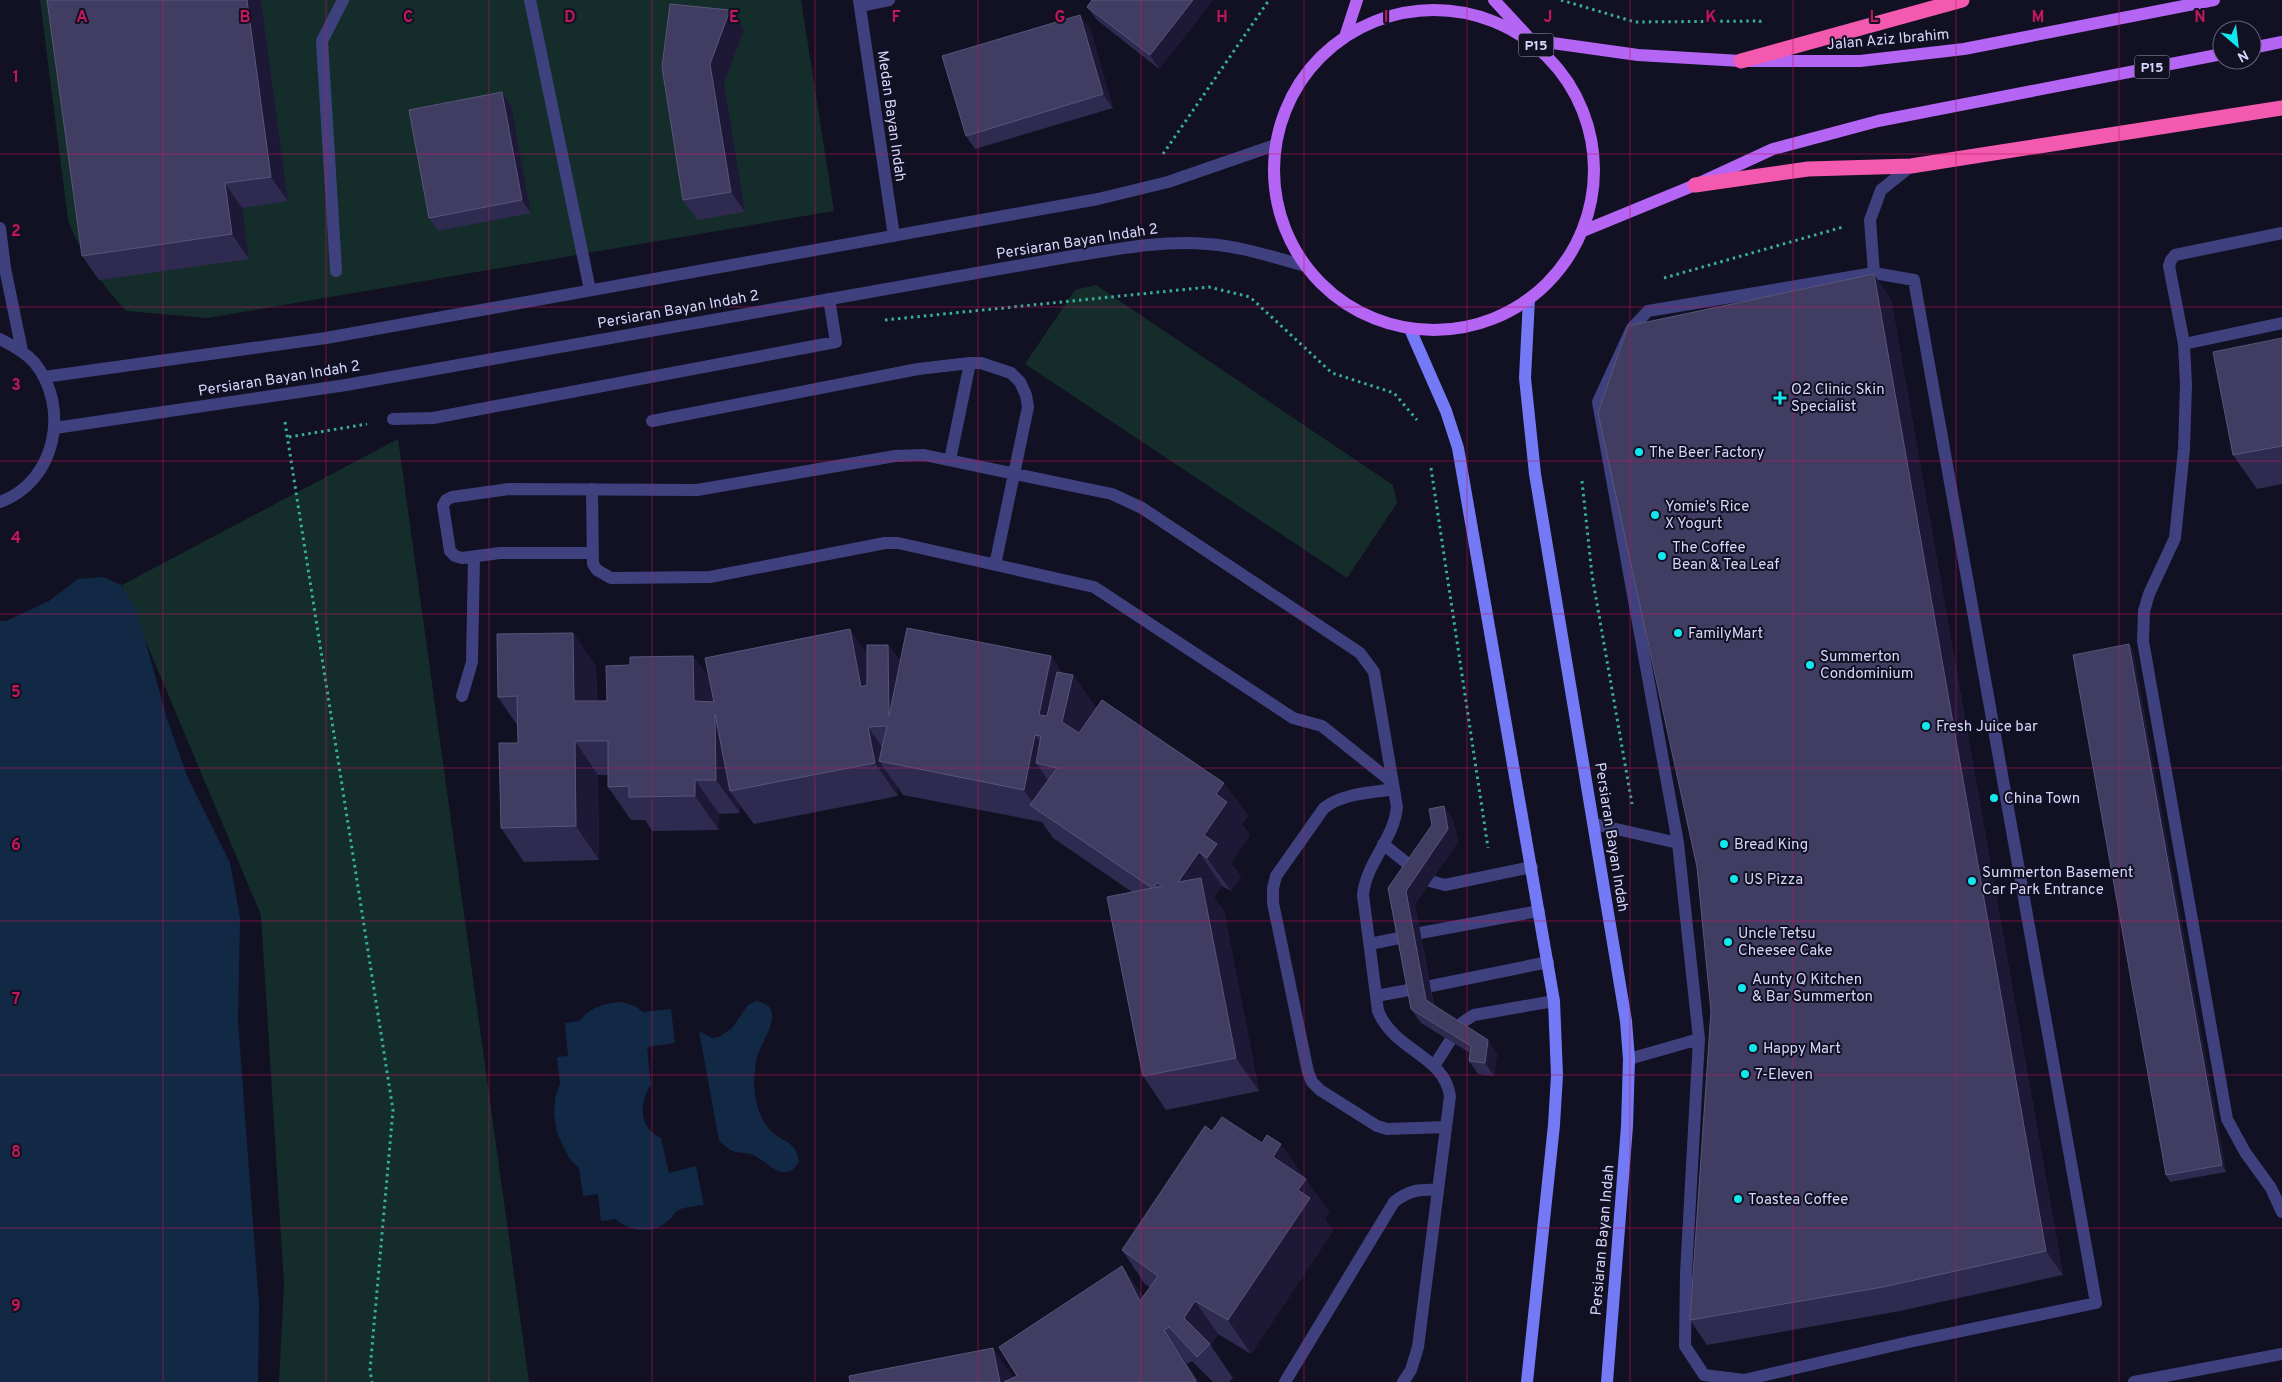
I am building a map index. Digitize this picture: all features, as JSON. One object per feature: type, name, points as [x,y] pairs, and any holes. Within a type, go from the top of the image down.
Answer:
[{"type":"highway","points":[[1741,61],[1962,0]]},
{"type":"highway","points":[[1695,185],[1808,169],[1911,166],[2282,108]]},
{"type":"main road","points":[[1345,37],[1357,0]]},
{"type":"main road","points":[[1494,0],[1531,40]]},
{"type":"main road","name":"Jalan Aziz Ibrahim","points":[[1531,40],[1638,54],[1741,61],[1860,61],[1964,49],[2214,0]]},
{"type":"main road","name":"P15","points":[[1439,9],[1487,18],[1531,40],[1568,79],[1590,126],[1595,179],[1583,231],[1561,268],[1529,299],[1492,319],[1452,329],[1410,328],[1370,317],[1334,296],[1305,266],[1284,228],[1282,220],[1274,187],[1275,145],[1288,103],[1312,66],[1345,37],[1390,16],[1439,9]]},
{"type":"main road","points":[[2262,46],[2282,42]]},
{"type":"main road","name":"P15","points":[[1583,231],[1695,185],[1773,149],[1878,121],[2212,56]]},
{"type":"street","points":[[336,271],[322,41],[343,0]]},
{"type":"street","points":[[530,0],[590,290]]},
{"type":"street","points":[[859,3],[889,0]]},
{"type":"street","name":"Medan Bayan Indah","points":[[859,3],[894,236]]},
{"type":"street","points":[[44,377],[326,338],[1098,199],[1168,182],[1275,145]]},
{"type":"street","points":[[1874,273],[1870,220],[1881,190],[1911,166]]},
{"type":"street","points":[[0,228],[5,268],[22,350]]},
{"type":"street","points":[[2282,233],[2175,255],[2171,260],[2170,266],[2184,344],[2186,385],[2184,449],[2175,538],[2149,594],[2144,610],[2143,641],[2227,1118],[2245,1152],[2272,1188],[2282,1212]]},
{"type":"street","name":"Persiaran Bayan Indah 2","points":[[55,428],[346,385],[1066,257],[1154,244],[1208,244],[1305,266]]},
{"type":"street","points":[[1874,273],[1914,280],[2096,1304],[1909,1342],[1744,1380],[1704,1375],[1685,1346],[1686,1274],[1699,1039],[1678,842],[1598,402],[1632,328],[1648,311],[1874,273]]},
{"type":"street","points":[[392,419],[433,418],[836,342],[828,299]]},
{"type":"street","name":"Persiaran Bayan Indah","points":[[1529,299],[1525,378],[1535,474],[1626,1021],[1630,1060],[1628,1126],[1607,1382]]},
{"type":"street","points":[[2184,344],[2282,323]]},
{"type":"street","points":[[1410,328],[1446,411],[1458,448],[1554,1001],[1557,1075],[1554,1125],[1527,1382]]},
{"type":"street","points":[[0,338],[22,350],[34,362],[44,377],[54,402],[55,428],[48,456],[33,480],[10,498],[0,502]]},
{"type":"street","points":[[950,460],[970,363]]},
{"type":"street","points":[[652,421],[918,369],[981,363],[1011,373],[1020,382],[1026,395],[1028,407],[995,565]]},
{"type":"street","points":[[592,553],[500,554],[462,558],[455,556],[450,551],[443,506],[446,500],[452,497],[508,489],[697,490],[895,456],[924,455],[1112,494],[1142,508],[1360,653],[1374,672],[1393,785],[1396,816],[1364,885],[1363,895],[1378,1011],[1384,1025],[1393,1036],[1443,1074],[1448,1084],[1450,1096],[1418,1347],[1411,1370],[1402,1382]]},
{"type":"street","points":[[592,489],[593,564],[597,570],[610,578],[710,577],[885,543],[898,543],[1094,587],[1293,718],[1322,726],[1393,785]]},
{"type":"street","points":[[462,696],[472,662],[474,557]]},
{"type":"street","points":[[1393,785],[1343,797],[1324,808],[1276,876],[1273,888],[1273,903],[1308,1072],[1312,1082],[1320,1090],[1377,1126],[1387,1129],[1446,1126]]},
{"type":"street","points":[[1594,824],[1678,842]]},
{"type":"street","points":[[1383,844],[1418,872]]},
{"type":"street","points":[[1430,881],[1445,885],[1532,867]]},
{"type":"street","points":[[1420,933],[1539,910]]},
{"type":"street","points":[[1370,944],[1404,937]]},
{"type":"street","points":[[1431,986],[1548,962]]},
{"type":"street","points":[[1376,996],[1414,989]]},
{"type":"street","points":[[1459,1028],[1463,1022],[1474,1015],[1554,1001]]},
{"type":"street","points":[[1630,1060],[1699,1039]]},
{"type":"street","points":[[1434,1066],[1450,1041]]},
{"type":"street","points":[[1285,1382],[1394,1202],[1401,1196],[1418,1189],[1438,1190]]},
{"type":"street","points":[[2134,1382],[2282,1354]]},
{"type":"path","points":[[1161,156],[1269,0]]},
{"type":"path","points":[[1562,0],[1635,22],[1760,21],[1764,55]]},
{"type":"path","points":[[1663,278],[1870,220]]},
{"type":"path","points":[[883,320],[1209,287],[1250,297],[1332,373],[1394,393],[1419,421]]},
{"type":"path","points":[[289,437],[392,419]]},
{"type":"path","points":[[285,422],[289,437],[393,1110],[370,1370],[372,1382]]},
{"type":"path","points":[[1430,467],[1492,876]]},
{"type":"path","points":[[1581,479],[1592,575],[1637,833]]},
{"type":"green space","points":[[40,0],[801,0],[834,211],[207,318],[126,311],[92,268],[79,246],[68,220]]},
{"type":"green space","points":[[1096,285],[1393,485],[1397,503],[1347,578],[1025,364],[1075,290]]},
{"type":"green space","points":[[398,439],[529,1382],[279,1382],[284,1285],[261,915],[122,585]]},
{"type":"water","points":[[103,577],[121,585],[137,611],[168,722],[187,776],[230,863],[240,917],[238,1021],[259,1305],[258,1382],[0,1382],[0,621],[6,621],[49,601],[78,579]]},
{"type":"water","points":[[756,1001],[766,1004],[771,1010],[772,1017],[771,1025],[756,1060],[754,1080],[756,1100],[766,1125],[795,1150],[799,1162],[788,1172],[778,1171],[757,1157],[747,1153],[730,1150],[719,1140],[699,1031],[712,1038],[719,1037],[732,1028],[748,1005]]},
{"type":"water","points":[[622,1002],[635,1006],[643,1012],[671,1009],[675,1043],[647,1047],[651,1085],[644,1099],[643,1114],[648,1128],[653,1134],[661,1138],[669,1173],[696,1166],[704,1205],[679,1210],[662,1225],[649,1230],[628,1227],[615,1219],[601,1221],[598,1194],[583,1196],[579,1168],[569,1158],[557,1133],[554,1114],[555,1098],[560,1084],[557,1057],[568,1056],[565,1023],[579,1021],[588,1012],[598,1007],[609,1003]]},
{"type":"building","points":[[47,0],[247,0],[271,177],[225,183],[232,234],[82,256]]},
{"type":"building","points":[[1092,0],[1193,0],[1150,55],[1087,7]]},
{"type":"building","points":[[670,4],[730,10],[710,64],[731,192],[683,200],[662,67]]},
{"type":"building","points":[[1080,15],[1103,94],[966,136],[942,56]]},
{"type":"building","points":[[502,92],[522,200],[429,218],[409,110]]},
{"type":"building","name":"Summerton Condominium","points":[[1874,274],[2046,1251],[1883,1287],[1690,1320],[1711,1011],[1697,867],[1598,413],[1628,326]]},
{"type":"building","points":[[2282,338],[2282,446],[2233,455],[2213,352]]},
{"type":"building","points":[[907,628],[1051,656],[1039,715],[1047,716],[1057,672],[1073,675],[1062,722],[1079,733],[1102,700],[1224,783],[1216,794],[1227,802],[1204,835],[1217,844],[1207,858],[1199,852],[1178,882],[1201,878],[1236,1058],[1143,1076],[1107,897],[1152,888],[1030,805],[1057,768],[1036,763],[1041,736],[1035,735],[1024,790],[879,761],[887,726],[868,727],[875,763],[730,791],[715,714],[716,780],[695,780],[695,796],[629,797],[629,786],[608,787],[608,741],[575,741],[576,826],[501,828],[499,743],[518,743],[517,696],[498,697],[497,634],[573,633],[574,701],[607,701],[606,666],[630,665],[630,657],[693,656],[694,701],[714,702],[705,658],[850,629],[861,687],[867,685],[867,645],[888,645],[889,716]],"holes":[[[1157,882],[1163,886],[1153,888]]]},
{"type":"building","points":[[2129,644],[2222,1165],[2166,1175],[2073,655]]},
{"type":"building","points":[[1444,806],[1448,829],[1406,891],[1426,1000],[1488,1040],[1485,1063],[1469,1061],[1471,1046],[1411,1009],[1388,888],[1432,825],[1429,809]]},
{"type":"building","points":[[1222,1117],[1262,1143],[1267,1135],[1281,1144],[1273,1157],[1306,1179],[1298,1190],[1310,1198],[1228,1320],[1195,1301],[1184,1318],[1210,1344],[1197,1357],[1169,1327],[1164,1330],[1196,1381],[1004,1382],[1017,1376],[999,1347],[1122,1266],[1140,1301],[1158,1276],[1122,1250],[1205,1126],[1212,1131]]},
{"type":"building","points":[[993,1348],[1000,1382],[850,1382],[849,1376]]},
{"type":"place","name":"O2 Clinic Skin Specialist","points":[[1780,398]]},
{"type":"place","name":"The Beer Factory","points":[[1639,452]]},
{"type":"place","name":"Yomie's Rice X Yogurt","points":[[1655,515]]},
{"type":"place","name":"The Coffee Bean & Tea Leaf","points":[[1662,556]]},
{"type":"place","name":"FamilyMart","points":[[1678,633]]},
{"type":"place","name":"Summerton Condominium","points":[[1810,665]]},
{"type":"place","name":"Fresh Juice bar","points":[[1926,726]]},
{"type":"place","name":"China Town","points":[[1994,798]]},
{"type":"place","name":"Bread King","points":[[1724,844]]},
{"type":"place","name":"US Pizza","points":[[1734,879]]},
{"type":"place","name":"Summerton Basement Car Park Entrance","points":[[1972,881]]},
{"type":"place","name":"Uncle Tetsu Cheesee Cake","points":[[1728,942]]},
{"type":"place","name":"Aunty Q Kitchen & Bar Summerton","points":[[1742,988]]},
{"type":"place","name":"Happy Mart","points":[[1753,1048]]},
{"type":"place","name":"7-Eleven","points":[[1745,1074]]},
{"type":"place","name":"Toastea Coffee","points":[[1738,1199]]}]
